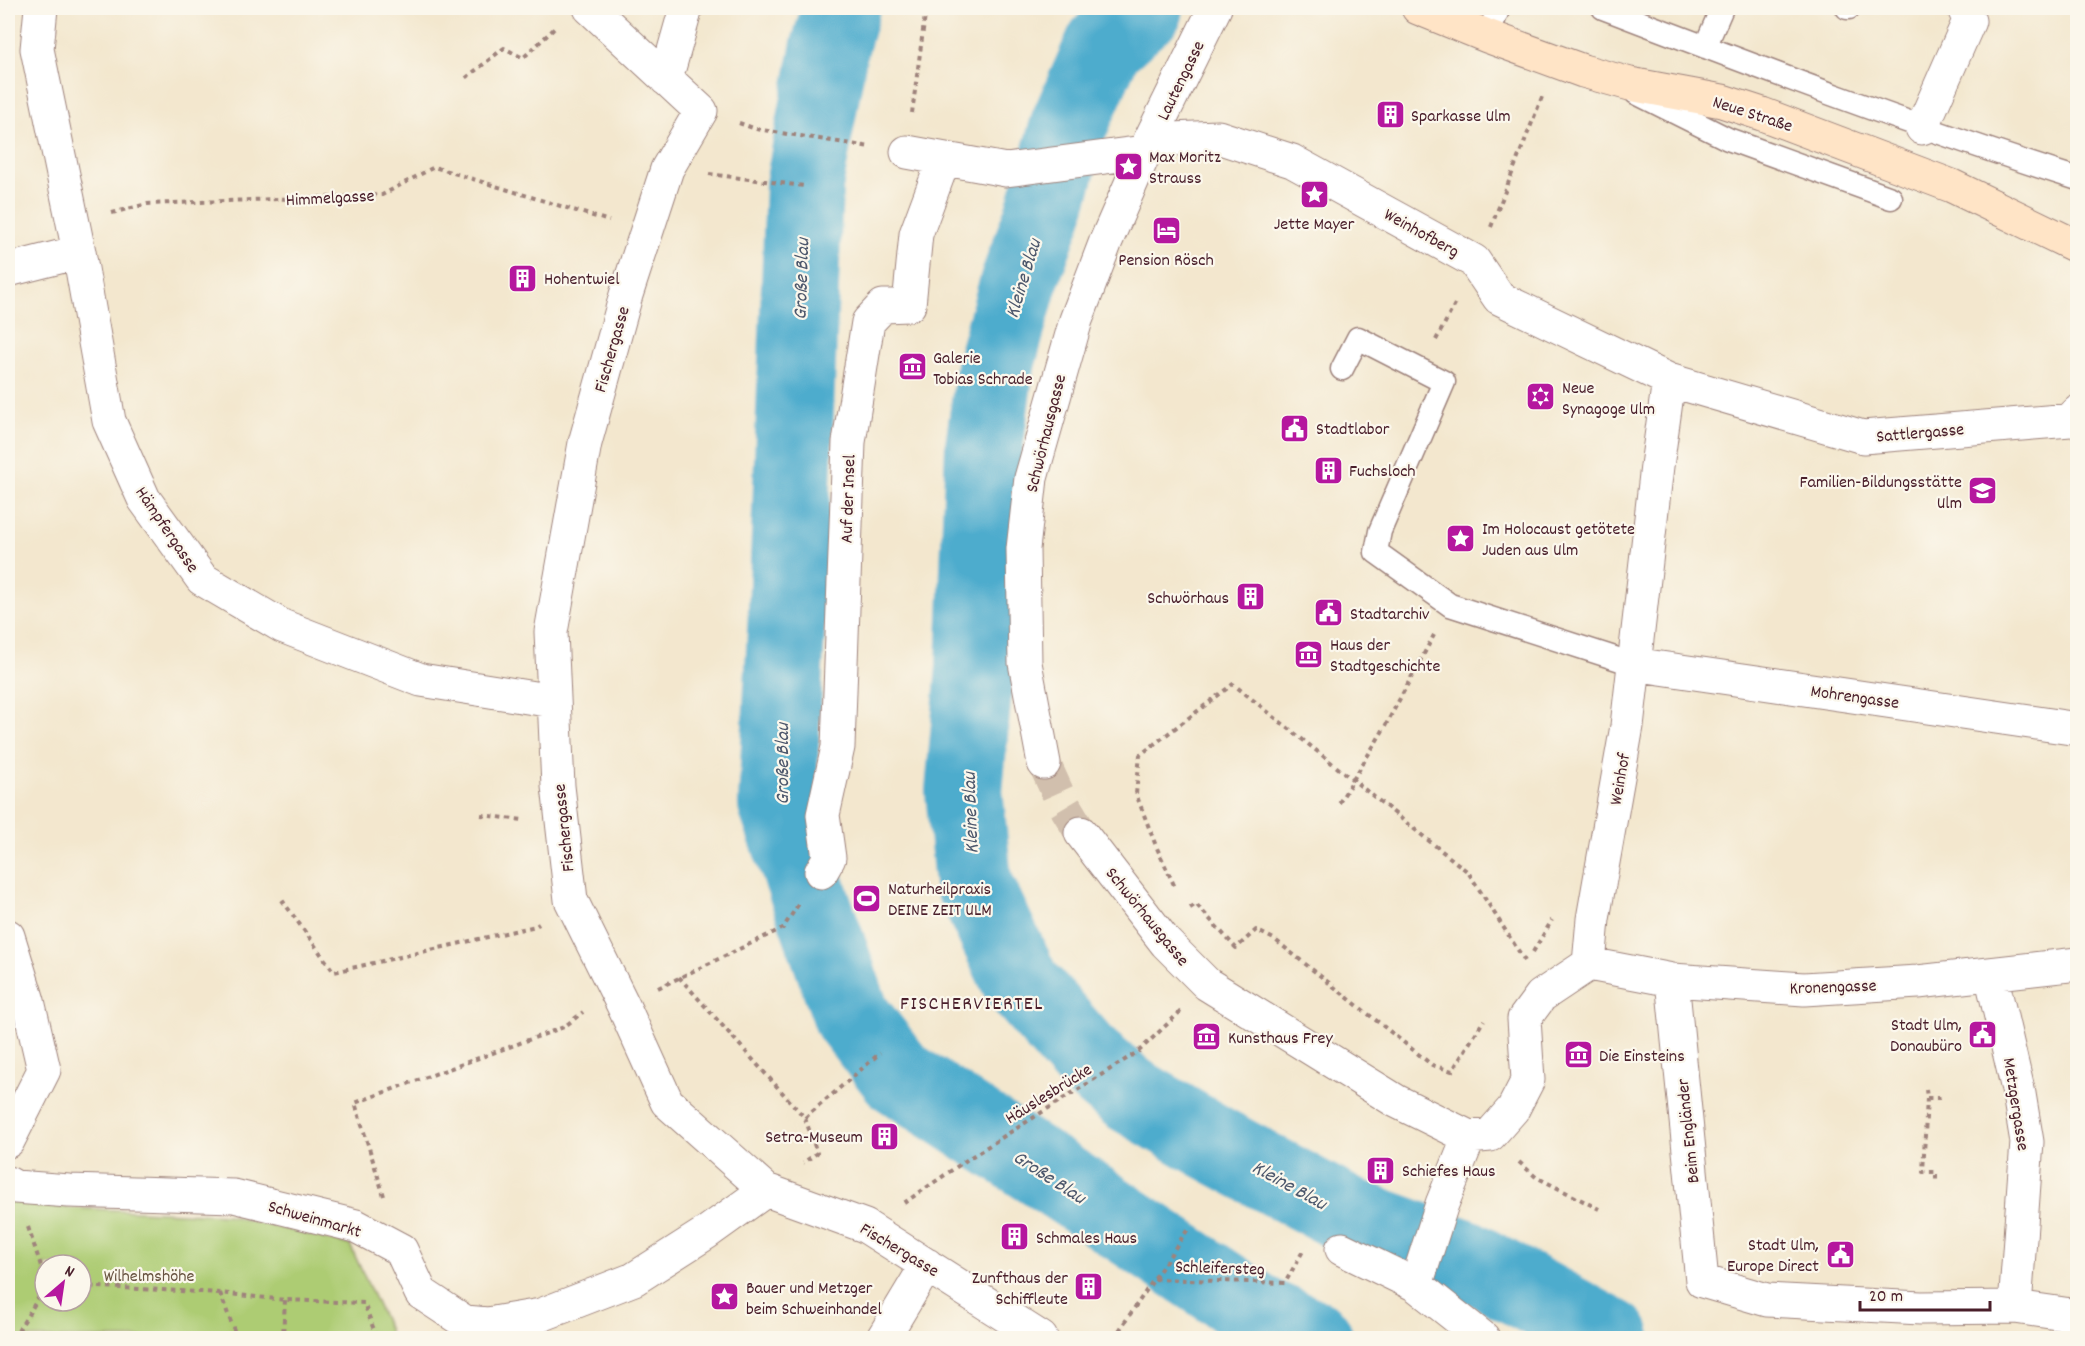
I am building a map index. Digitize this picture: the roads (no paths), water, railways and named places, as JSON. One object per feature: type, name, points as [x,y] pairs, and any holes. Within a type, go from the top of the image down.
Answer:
[{"type":"street","name":"Hämpfergasse","points":[[40,8],[37,50],[76,237],[109,421],[144,500],[202,579],[282,626],[421,680],[553,700]]},
{"type":"street","points":[[590,8],[666,79],[686,8]]},
{"type":"street","name":"Lautengasse","points":[[1147,146],[1215,8]]},
{"type":"street","name":"Neue Straße","points":[[1418,8],[1493,22],[1605,78],[1722,101],[1762,114],[1952,186],[2078,247]]},
{"type":"street","points":[[1922,128],[1969,21],[1964,8]]},
{"type":"street","name":"Fischergasse","points":[[666,79],[701,111],[667,169],[645,232],[585,443],[551,632],[558,786],[571,900],[667,1102],[766,1190],[865,1226],[1041,1338]]},
{"type":"street","name":"Weinhofberg","points":[[907,152],[1006,170],[1105,156],[1147,146],[1218,137],[1292,161],[1474,261],[1499,298],[1670,380]]},
{"type":"street","name":"Schwörhausgasse","points":[[1044,763],[1025,663],[1023,549],[1031,478],[1076,320],[1106,241],[1147,146]]},
{"type":"street","name":"Auf der Insel","points":[[821,872],[829,858],[823,815],[838,747],[849,442],[868,322],[884,306],[909,305],[916,234],[944,159]]},
{"type":"street","points":[[8,270],[76,237]]},
{"type":"street","name":"Sattlergasse","points":[[1670,380],[1863,437],[2075,418]]},
{"type":"street","name":"Weinhof","points":[[1589,964],[1593,919],[1627,726],[1657,466],[1670,380]]},
{"type":"street","name":"Mohrengasse","points":[[1633,664],[2078,729]]},
{"type":"street","name":"Schwörhausgasse","points":[[1081,833],[1166,943],[1207,984],[1396,1101],[1480,1136]]},
{"type":"street","points":[[8,936],[28,1001],[44,1070],[8,1141]]},
{"type":"street","name":"Kronengasse","points":[[1589,964],[1672,980],[1804,989],[1918,982],[2078,963]]},
{"type":"street","points":[[1419,1279],[1442,1204],[1480,1136],[1513,1109],[1528,1080],[1524,1019],[1541,996],[1589,964]]},
{"type":"street","name":"Metzgergasse","points":[[1991,974],[2019,1094],[2027,1142],[2015,1307]]},
{"type":"street","name":"Beim Engländer","points":[[1672,980],[1702,1281],[1767,1300],[1921,1308],[2015,1307]]},
{"type":"street","name":"Schweinmarkt","points":[[11,1185],[69,1191],[234,1196],[356,1226],[401,1250],[421,1293],[465,1322],[488,1324],[541,1315],[634,1279],[706,1233],[766,1190]]},
{"type":"street","points":[[1342,1249],[1419,1279],[1483,1338]]},
{"type":"street","points":[[883,1338],[927,1265]]},
{"type":"street","points":[[2015,1307],[2078,1316]]},
{"type":"lane","points":[[1602,8],[1922,128],[2078,178]]},
{"type":"lane","points":[[1705,47],[1722,8]]},
{"type":"lane","points":[[1605,78],[1728,139],[1891,198]]},
{"type":"lane","points":[[1342,369],[1358,338],[1444,382],[1380,531],[1376,552],[1450,605],[1633,664]]},
{"type":"waterway","name":"Große Blau","points":[[841,8],[829,50],[804,186],[777,804],[852,1017],[898,1076],[1263,1316],[1314,1338]]},
{"type":"waterway","name":"Kleine Blau","points":[[1145,8],[1104,45],[1069,125],[1043,216],[1019,281],[995,367],[984,447],[975,668],[964,791],[973,882],[1021,983],[1088,1060],[1129,1094],[1213,1143],[1346,1215],[1465,1258],[1612,1338]]},
{"type":"tunnel","points":[[1044,763],[1060,798],[1081,833]]},
{"type":"place","name":"Sparkasse Ulm","points":[[1390,115]]},
{"type":"place","name":"Max Moritz Strauss","points":[[1128,166]]},
{"type":"place","name":"Jette Mayer","points":[[1314,194]]},
{"type":"place","name":"Pension Rösch","points":[[1166,230]]},
{"type":"place","name":"Hohentwiel","points":[[523,278]]},
{"type":"place","name":"Galerie Tobias Schrade","points":[[912,367]]},
{"type":"place","name":"Neue Synagoge Ulm","points":[[1541,397]]},
{"type":"place","name":"Stadtlabor","points":[[1295,428]]},
{"type":"place","name":"Fuchsloch","points":[[1328,470]]},
{"type":"place","name":"Familien-Bildungsstätte Ulm","points":[[1983,491]]},
{"type":"place","name":"Im Holocaust getötete Juden aus Ulm","points":[[1461,538]]},
{"type":"place","name":"Schwörhaus","points":[[1250,597]]},
{"type":"place","name":"Stadtarchiv","points":[[1329,613]]},
{"type":"place","name":"Haus der Stadtgeschichte","points":[[1309,654]]},
{"type":"place","name":"Naturheilpraxis DEINE ZEIT ULM","points":[[867,898]]},
{"type":"place","name":"Stadt Ulm, Donaubüro","points":[[1983,1034]]},
{"type":"place","name":"Kunsthaus Frey","points":[[1207,1037]]},
{"type":"place","name":"Die Einsteins","points":[[1578,1055]]},
{"type":"place","name":"Setra-Museum","points":[[884,1136]]},
{"type":"place","name":"Schiefes Haus","points":[[1381,1170]]},
{"type":"place","name":"Schmales Haus","points":[[1015,1237]]},
{"type":"place","name":"Stadt Ulm, Europe Direct","points":[[1840,1254]]},
{"type":"place","name":"Zunfthaus der Schiffleute","points":[[1089,1287]]},
{"type":"place","name":"Bauer und Metzger beim Schweinhandel","points":[[725,1297]]},
{"type":"district","name":"FISCHERVIERTEL","points":[[972,1002]]},
{"type":"park label","name":"Wilhelmshöhe","points":[[149,1275]]}]
